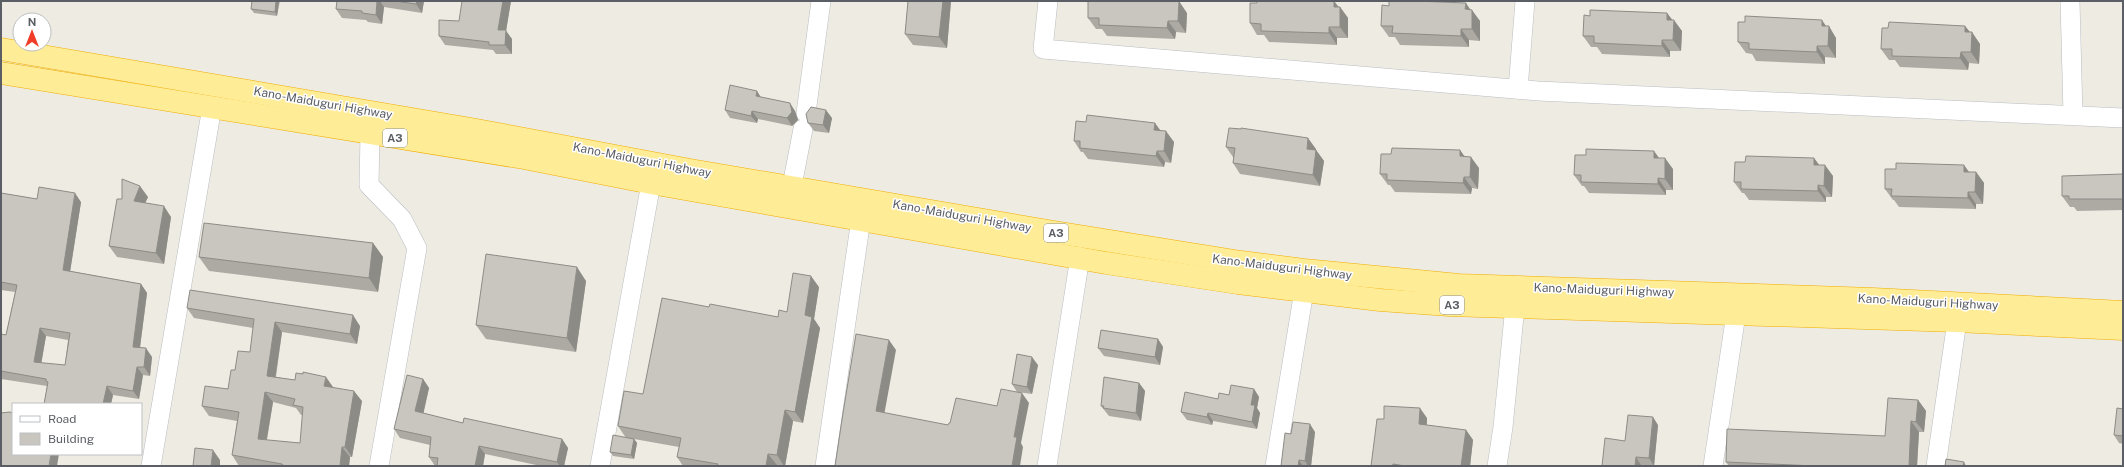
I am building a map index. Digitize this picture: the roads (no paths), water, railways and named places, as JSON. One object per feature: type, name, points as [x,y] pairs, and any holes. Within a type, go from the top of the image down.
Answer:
[{"type":"highway","name":"Kano-Maiduguri Highway","points":[[1,49],[471,129],[690,170],[790,196],[861,219],[1080,257],[1106,263],[1238,283],[1380,300],[1449,305],[1957,321],[2123,329]]},
{"type":"highway","name":"Kano-Maiduguri Highway","points":[[1,73],[524,158],[651,183],[790,196],[1241,262],[1385,280],[1459,285],[1880,299],[2123,312]]},
{"type":"street","points":[[790,196],[805,121],[821,1]]},
{"type":"street","points":[[1048,1],[1042,49],[1518,89],[2123,118]]},
{"type":"street","points":[[1518,89],[1525,1]]},
{"type":"street","points":[[2070,1],[2073,115]]},
{"type":"street","points":[[151,466],[212,107]]},
{"type":"street","points":[[370,134],[369,185],[402,219],[417,248],[380,466]]},
{"type":"street","points":[[600,466],[651,183]]},
{"type":"street","points":[[825,466],[861,219]]},
{"type":"street","points":[[1046,466],[1080,257]]},
{"type":"street","points":[[1275,466],[1304,291]]},
{"type":"street","points":[[1497,466],[1503,427],[1515,306]]},
{"type":"street","points":[[1713,466],[1736,314]]},
{"type":"street","points":[[1936,466],[1957,321]]}]
